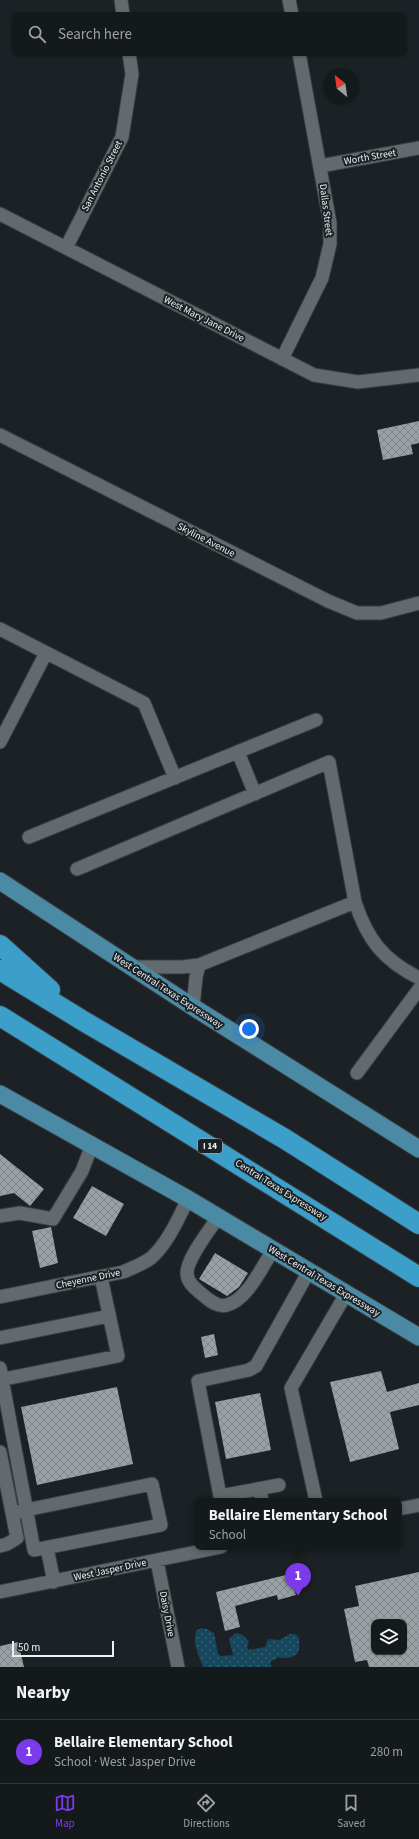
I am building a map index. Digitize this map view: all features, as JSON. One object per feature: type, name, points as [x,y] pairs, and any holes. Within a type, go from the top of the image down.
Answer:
[{"type":"highway","points":[[0,945],[85,1022]]},
{"type":"highway","points":[[0,970],[85,1022],[284,1139],[419,1224]]},
{"type":"highway","name":"Central Texas Expressway","points":[[0,1016],[419,1277]]},
{"type":"main road","name":"West Central Texas Expressway","points":[[0,881],[130,967],[419,1149]]},
{"type":"main road","name":"West Central Texas Expressway","points":[[0,1094],[188,1199],[419,1337]]},
{"type":"street","points":[[121,0],[123,12]]},
{"type":"street","points":[[289,0],[291,12]]},
{"type":"street","name":"San Antonio Street","points":[[66,248],[122,137],[132,74],[129,56]]},
{"type":"street","name":"Dallas Street","points":[[282,359],[322,278],[330,244],[330,223],[300,56]]},
{"type":"street","name":"Worth Street","points":[[320,166],[419,148]]},
{"type":"street","name":"West Mary Jane Drive","points":[[0,214],[314,375],[341,381],[358,382],[419,375]]},
{"type":"street","name":"Skyline Avenue","points":[[0,435],[328,602],[357,613],[381,613],[419,602]]},
{"type":"street","points":[[0,629],[144,703],[175,778]]},
{"type":"street","points":[[0,742],[46,653]]},
{"type":"street","points":[[29,837],[316,720]]},
{"type":"street","points":[[238,752],[255,794]]},
{"type":"street","points":[[77,869],[329,762],[355,902],[361,922],[372,942],[388,958],[409,973],[419,978]]},
{"type":"street","points":[[130,967],[182,967],[199,965],[355,902]]},
{"type":"street","points":[[193,1007],[196,977],[199,965]]},
{"type":"street","points":[[357,1074],[419,989]]},
{"type":"street","points":[[0,1216],[20,1213],[53,1219],[82,1171],[92,1145]]},
{"type":"street","name":"Cheyenne Drive","points":[[0,1297],[123,1272],[150,1259],[162,1247],[188,1199]]},
{"type":"street","points":[[218,1217],[191,1261],[187,1274],[191,1285],[213,1303],[226,1306],[235,1301],[248,1290],[273,1250]]},
{"type":"street","points":[[279,1486],[261,1495],[220,1496],[198,1381],[249,1370],[256,1366],[309,1272]]},
{"type":"street","points":[[12,1513],[26,1510],[152,1484],[161,1525],[34,1550],[26,1510],[1,1376],[118,1356],[101,1277]]},
{"type":"street","points":[[315,1498],[291,1388],[346,1294]]},
{"type":"street","points":[[0,1338],[109,1316]]},
{"type":"street","points":[[0,1546],[17,1538],[0,1452],[15,1448]]},
{"type":"street","points":[[402,1508],[419,1505]]},
{"type":"street","points":[[47,1548],[54,1582]]},
{"type":"street","name":"West Jasper Drive","points":[[0,1592],[206,1550]]},
{"type":"street","name":"Daisy Drive","points":[[157,1560],[178,1667]]},
{"type":"shaded area","points":[[201,1628],[207,1629],[214,1633],[218,1654],[221,1656],[233,1655],[229,1639],[236,1633],[248,1640],[249,1642],[247,1647],[249,1650],[265,1647],[268,1639],[279,1640],[290,1634],[295,1634],[299,1638],[299,1651],[295,1656],[286,1658],[279,1657],[270,1662],[272,1667],[203,1667],[196,1649],[195,1640],[196,1631]]},
{"type":"building","points":[[419,421],[419,443],[411,445],[413,454],[383,460],[377,430]]},
{"type":"building","points":[[0,1154],[44,1189],[30,1206],[14,1193],[0,1196]]},
{"type":"building","points":[[92,1186],[124,1204],[106,1236],[73,1218]]},
{"type":"building","points":[[51,1227],[58,1263],[40,1268],[32,1231]]},
{"type":"building","points":[[215,1253],[248,1273],[239,1287],[227,1296],[199,1279]]},
{"type":"building","points":[[214,1334],[218,1355],[205,1358],[201,1337]]},
{"type":"building","points":[[381,1371],[387,1392],[419,1383],[419,1405],[390,1412],[399,1449],[350,1462],[330,1382]]},
{"type":"building","points":[[117,1387],[133,1464],[37,1485],[21,1407]]},
{"type":"building","points":[[260,1393],[271,1450],[226,1459],[215,1402]]},
{"type":"building","points":[[419,1572],[419,1667],[369,1667],[367,1660],[355,1662],[344,1609],[359,1606],[355,1586]]},
{"type":"building","points":[[290,1574],[296,1595],[278,1600],[277,1595],[235,1606],[240,1627],[225,1631],[216,1592]]},
{"type":"building","points":[[18,1642],[24,1667],[0,1667],[0,1646]]},
{"type":"place","name":"Bellaire Elementary School","points":[[298,1596]]}]
